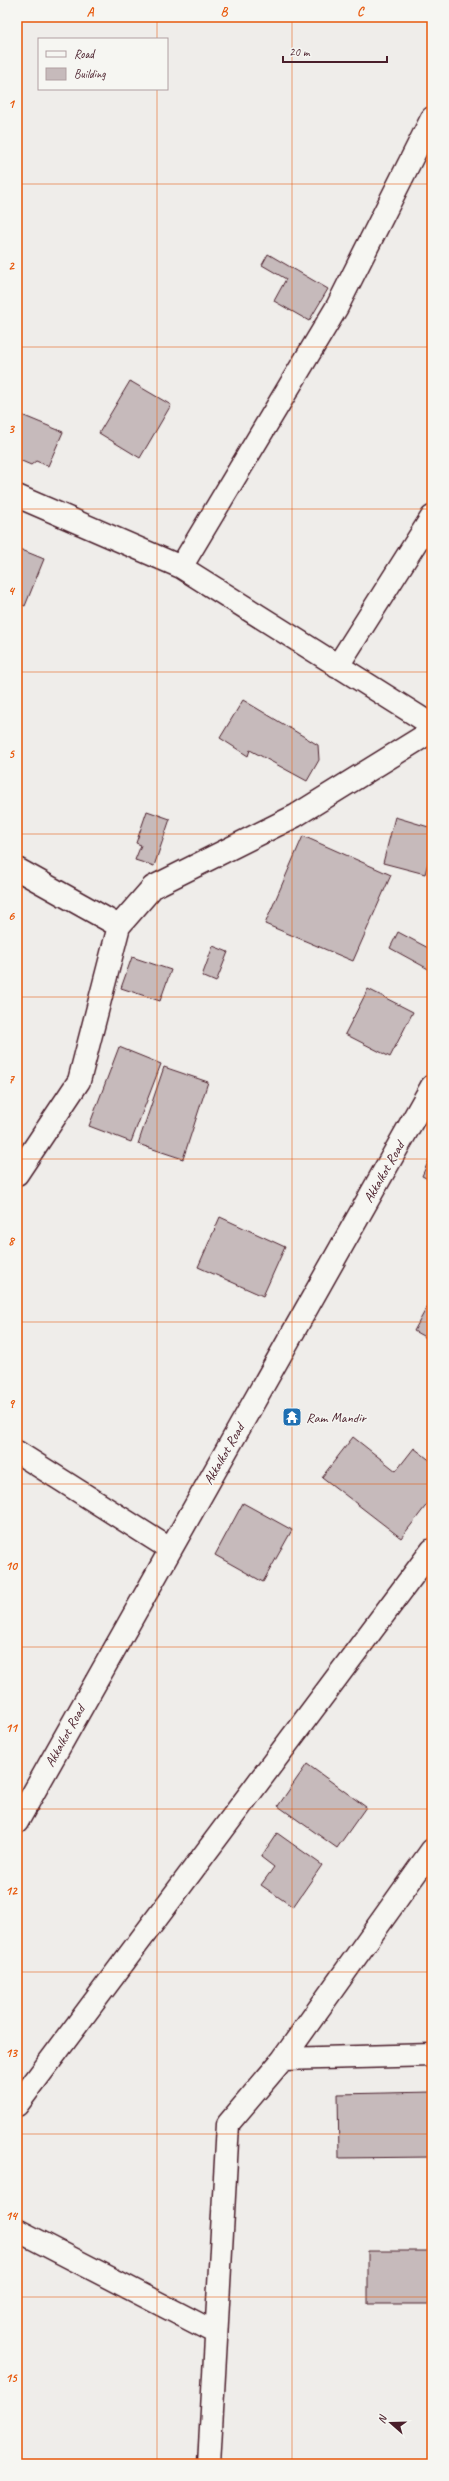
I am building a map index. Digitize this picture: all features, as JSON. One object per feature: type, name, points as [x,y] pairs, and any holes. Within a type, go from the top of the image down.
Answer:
[{"type":"street","points":[[181,567],[337,307],[432,118]]},
{"type":"street","points":[[17,496],[181,567],[337,667],[432,725]]},
{"type":"street","points":[[337,667],[432,517]]},
{"type":"street","points":[[17,1174],[80,1081],[119,926],[153,887],[296,816],[432,731]]},
{"type":"street","points":[[17,869],[119,926]]},
{"type":"street","name":"Akkalkot Road","points":[[17,1822],[432,1086]]},
{"type":"street","points":[[17,1452],[170,1549]]},
{"type":"street","points":[[17,2105],[432,1550]]},
{"type":"street","points":[[209,2464],[228,2124],[283,2059],[432,1850]]},
{"type":"street","points":[[283,2059],[432,2055]]},
{"type":"street","points":[[17,2230],[216,2333]]},
{"type":"building","points":[[268,254],[328,289],[309,321],[274,301],[286,279],[262,265]]},
{"type":"building","points":[[130,381],[171,405],[140,458],[99,433]]},
{"type":"building","points":[[17,413],[63,432],[48,466],[36,461],[31,465],[17,459]]},
{"type":"building","points":[[17,548],[44,559],[25,606],[17,603]]},
{"type":"building","points":[[243,700],[318,745],[319,760],[307,781],[250,750],[248,756],[220,738]]},
{"type":"building","points":[[147,811],[170,819],[154,866],[135,860],[141,845],[136,843]]},
{"type":"building","points":[[395,817],[432,828],[432,848],[425,874],[383,863]]},
{"type":"building","points":[[303,836],[391,875],[353,961],[265,924]]},
{"type":"building","points":[[398,932],[432,950],[432,971],[390,948]]},
{"type":"building","points":[[213,946],[228,952],[216,982],[202,976]]},
{"type":"building","points":[[132,957],[171,970],[160,1001],[121,988]]},
{"type":"building","points":[[368,989],[413,1012],[390,1057],[345,1034]]},
{"type":"building","points":[[119,1047],[161,1064],[131,1142],[89,1126]]},
{"type":"building","points":[[164,1067],[208,1082],[183,1159],[138,1144]]},
{"type":"building","points":[[432,1153],[432,1181],[422,1176]]},
{"type":"building","points":[[220,1217],[285,1247],[263,1296],[198,1267]]},
{"type":"building","points":[[432,1298],[432,1341],[414,1331]]},
{"type":"building","points":[[353,1437],[396,1471],[414,1448],[432,1462],[432,1498],[401,1538],[322,1477]]},
{"type":"building","points":[[243,1503],[292,1530],[263,1582],[215,1555]]},
{"type":"building","points":[[307,1764],[366,1807],[337,1848],[278,1806]]},
{"type":"building","points":[[277,1833],[322,1865],[293,1907],[261,1885],[274,1867],[261,1857]]},
{"type":"building","points":[[432,2092],[432,2157],[339,2158],[338,2094]]},
{"type":"building","points":[[368,2251],[432,2251],[432,2304],[368,2304]]},
{"type":"place","name":"Ram Mandir","points":[[292,1417]]}]
